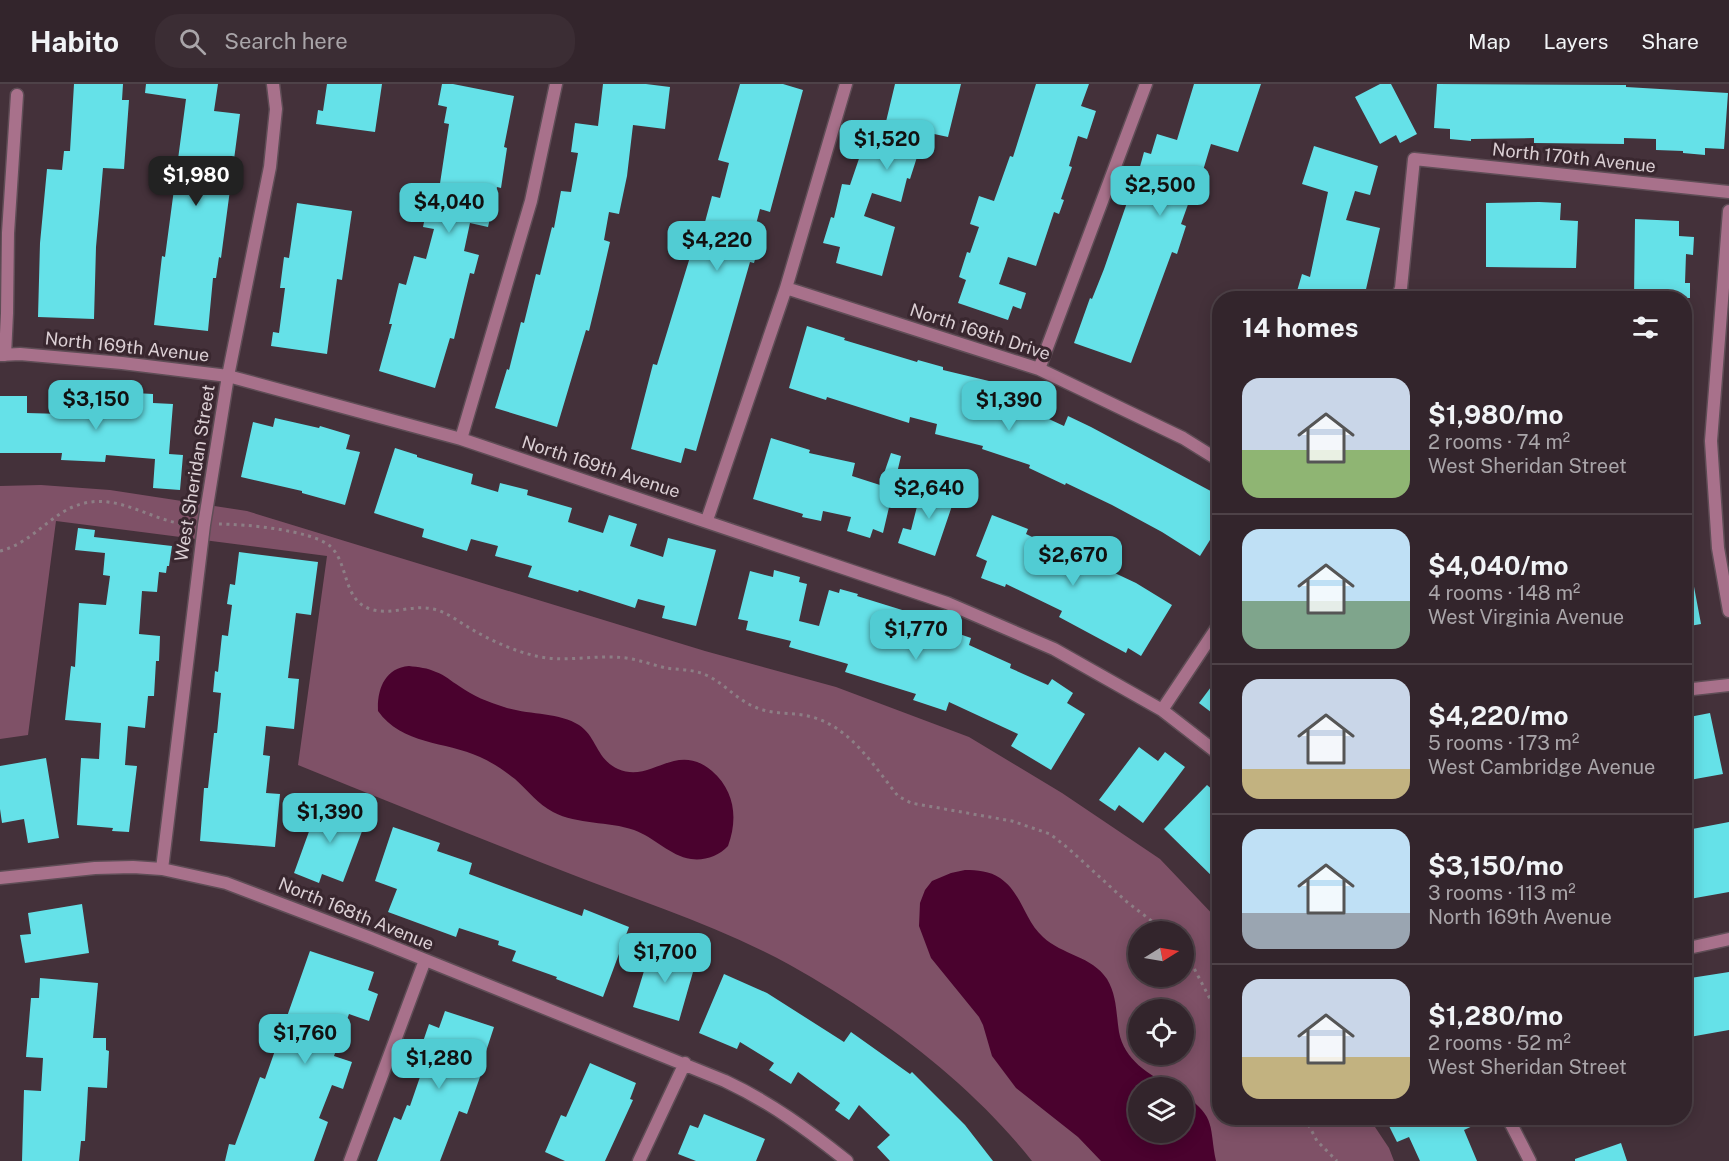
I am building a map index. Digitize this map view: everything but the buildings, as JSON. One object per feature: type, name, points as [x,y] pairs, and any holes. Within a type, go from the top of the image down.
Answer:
[{"type":"street","name":"West Sheridan Street","points":[[162,869],[204,525],[228,376],[270,167],[276,109],[273,84]]},
{"type":"street","points":[[461,440],[531,201],[556,84]]},
{"type":"street","points":[[707,520],[786,288],[846,84]]},
{"type":"street","points":[[1040,369],[1146,84]]},
{"type":"street","points":[[2,355],[7,313],[8,233],[16,95]]},
{"type":"street","name":"North 170th Avenue","points":[[1400,291],[1414,159],[1729,192]]},
{"type":"street","points":[[1729,211],[1712,441],[1718,548],[1729,611]]},
{"type":"street","name":"North 169th Drive","points":[[786,288],[1040,369],[1183,438],[1212,456]]},
{"type":"street","name":"North 169th Avenue","points":[[2,355],[122,363],[228,376],[461,440],[707,520],[947,603],[1053,649],[1162,710],[1212,749]]},
{"type":"street","points":[[1162,710],[1212,635]]},
{"type":"street","points":[[1692,689],[1729,685]]},
{"type":"street","name":"North 168th Avenue","points":[[0,878],[95,868],[133,867],[162,869],[226,883],[685,1063],[750,1092],[793,1119],[847,1161]]},
{"type":"street","points":[[1692,947],[1729,939]]},
{"type":"street","points":[[350,1161],[424,960]]},
{"type":"street","points":[[639,1161],[685,1063]]},
{"type":"street","points":[[1512,1125],[1530,1161]]},
{"type":"path","points":[[0,551],[25,540],[65,511],[90,502],[125,505],[177,524],[233,524],[297,534],[325,543],[337,556],[353,595],[362,605],[374,610],[390,611],[415,607],[434,609],[492,640],[532,655],[551,659],[624,658],[698,672],[714,679],[758,709],[766,712],[800,714],[824,721],[845,734],[903,800],[928,807],[1012,821],[1050,834],[1126,902],[1151,921]]},
{"type":"path","points":[[1194,969],[1212,1003]]},
{"type":"path","points":[[1309,1125],[1317,1141],[1337,1161]]},
{"type":"shaded area","points":[[41,485],[110,490],[247,511],[705,651],[836,687],[969,737],[1062,793],[1160,859],[1212,914],[1212,1125],[1374,1125],[1389,1148],[1394,1161],[1032,1161],[980,1104],[920,1051],[856,1005],[790,965],[707,926],[298,765],[327,556],[56,521],[28,735],[0,739],[0,486]]},
{"type":"shaded area","points":[[409,666],[439,673],[470,693],[498,705],[571,721],[585,730],[605,760],[618,769],[630,772],[642,771],[686,760],[699,763],[720,779],[730,796],[733,826],[728,846],[711,857],[691,859],[676,854],[634,830],[563,816],[543,805],[515,779],[485,759],[425,741],[399,730],[378,711],[379,695],[388,675]]},
{"type":"shaded area","points":[[965,870],[983,871],[1000,878],[1013,891],[1031,923],[1043,937],[1093,965],[1107,979],[1114,998],[1119,1032],[1128,1053],[1128,1065],[1139,1065],[1154,1077],[1128,1077],[1128,1143],[1194,1143],[1194,1102],[1202,1110],[1210,1124],[1216,1161],[1101,1161],[1078,1137],[1016,1088],[992,1056],[979,1017],[931,958],[919,926],[920,903],[925,890],[932,881]]}]
